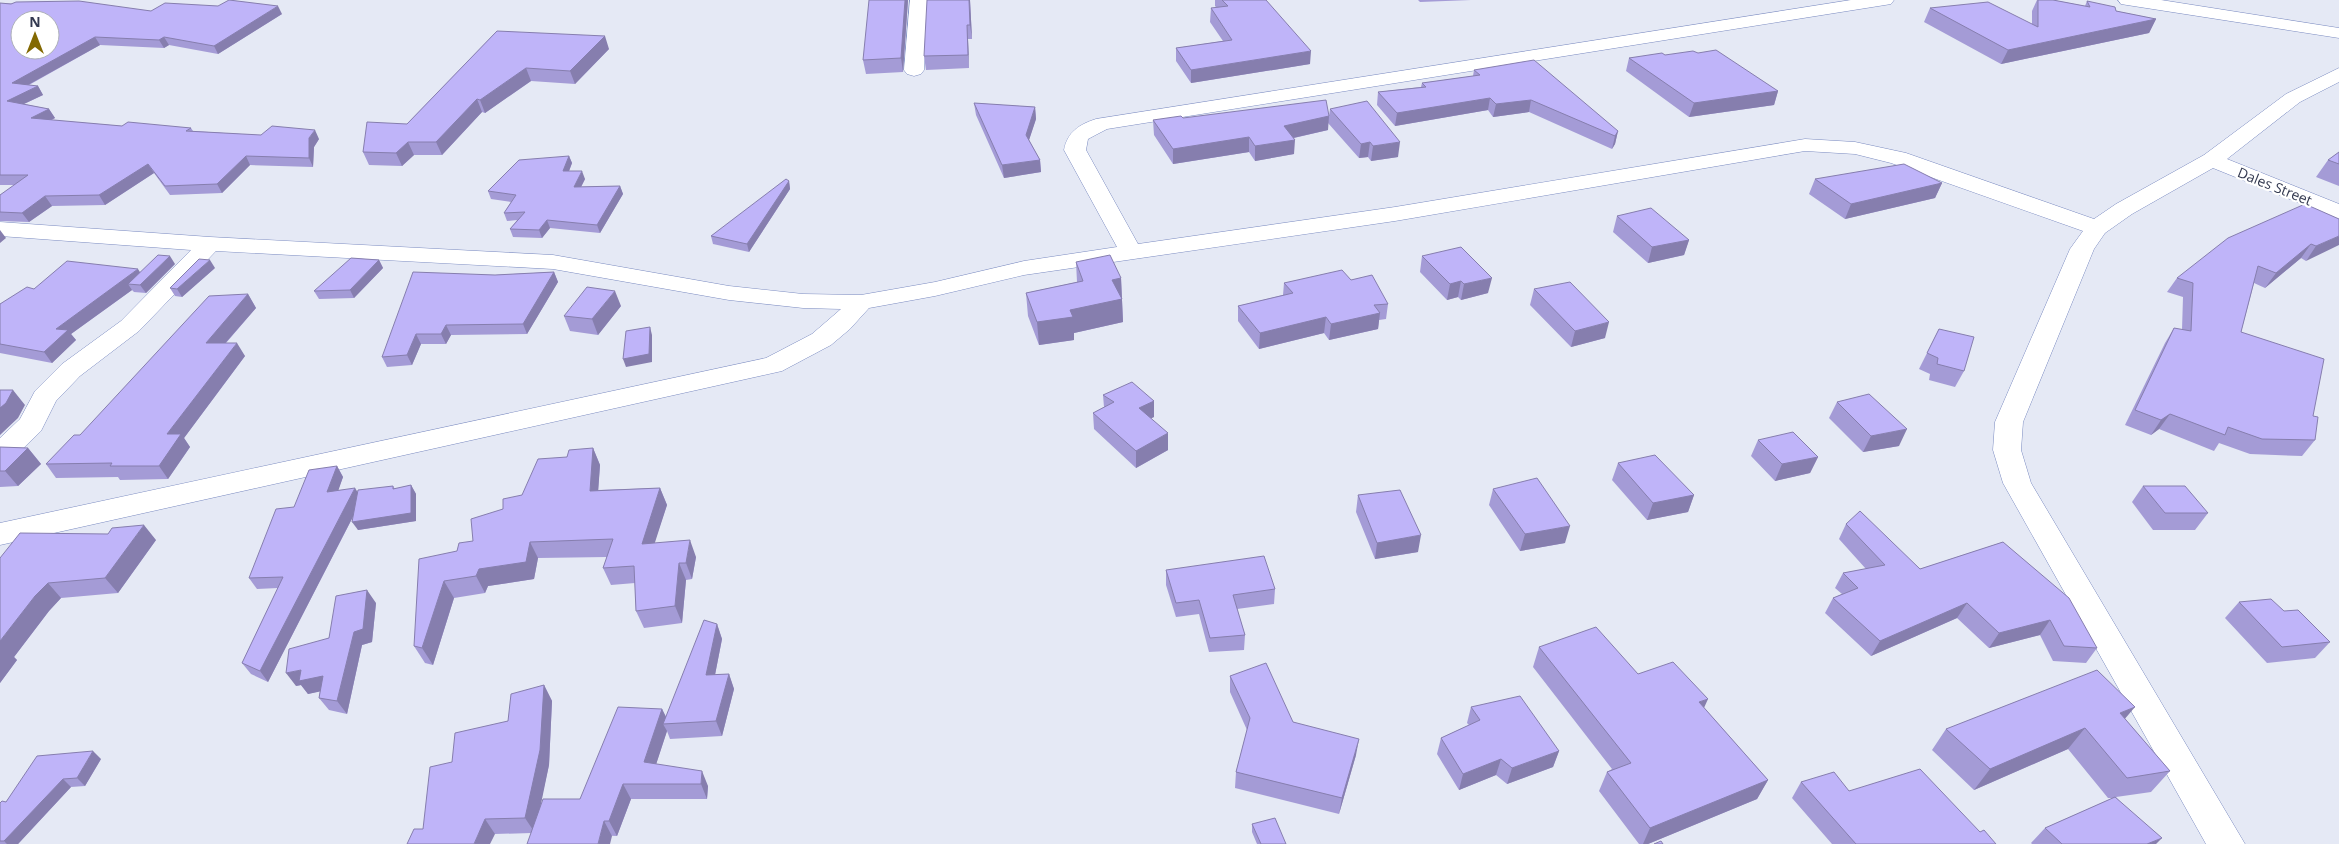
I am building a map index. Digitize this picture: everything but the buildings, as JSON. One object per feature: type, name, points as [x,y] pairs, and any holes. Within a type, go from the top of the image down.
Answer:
[{"type":"street","points":[[914,70],[918,0]]},
{"type":"street","points":[[1131,252],[1075,150],[1080,134],[1089,127],[1103,123],[1885,0]]},
{"type":"street","points":[[2127,0],[2339,33]]},
{"type":"street","points":[[2226,844],[2017,483],[2007,450],[2009,422],[2082,249],[2097,228],[2124,209],[2212,160],[2293,98],[2339,74]]},
{"type":"street","points":[[0,229],[210,244],[552,262],[729,293],[818,302],[861,302],[927,291],[1024,268],[1395,214],[1805,145],[1854,148],[1898,158],[2097,228]]},
{"type":"street","name":"Dales Street","points":[[2212,160],[2339,212]]},
{"type":"street","points":[[0,454],[31,424],[45,397],[71,370],[130,326],[210,244]]},
{"type":"street","points":[[0,534],[514,420],[773,365],[801,354],[826,338],[844,323],[861,302]]}]
